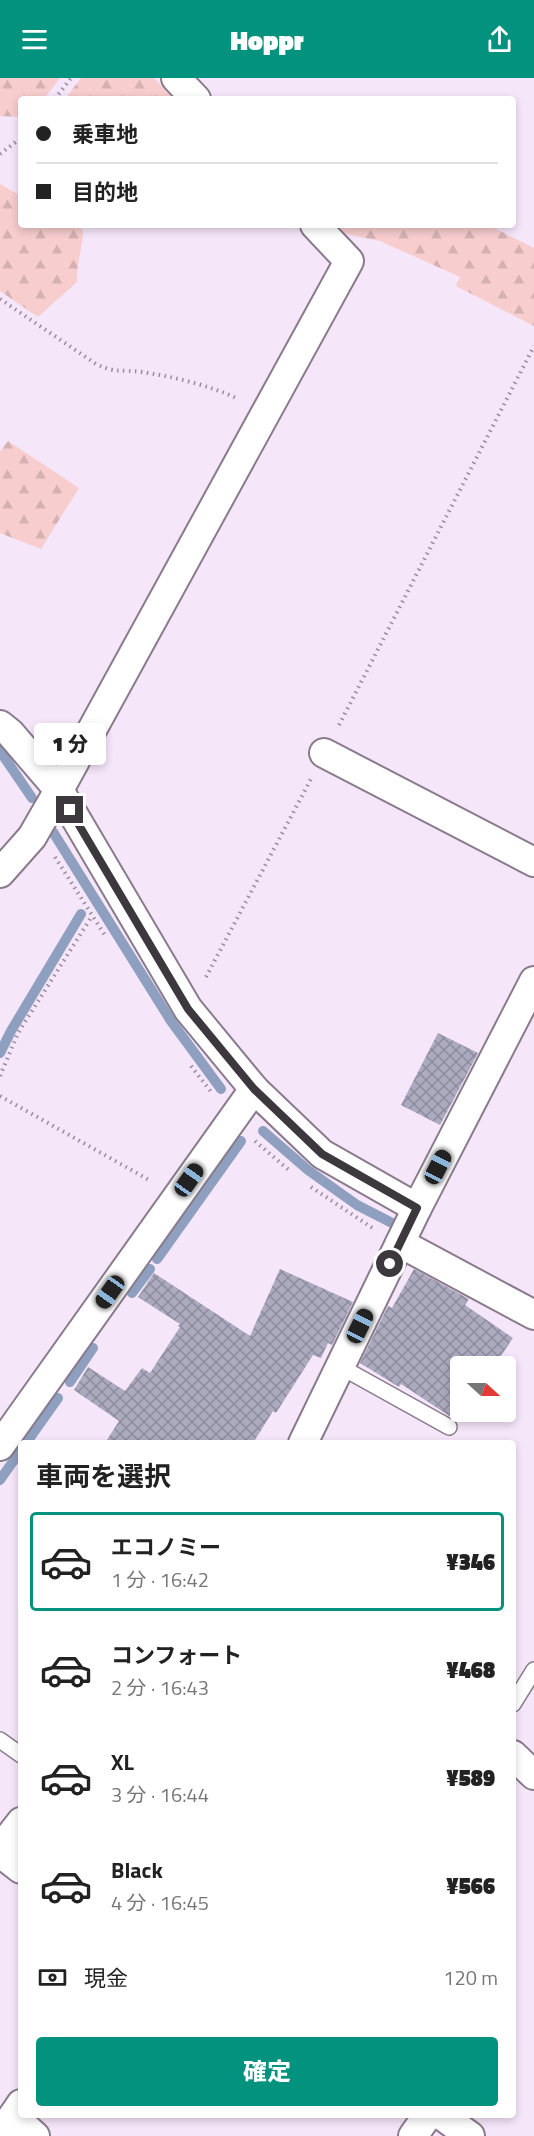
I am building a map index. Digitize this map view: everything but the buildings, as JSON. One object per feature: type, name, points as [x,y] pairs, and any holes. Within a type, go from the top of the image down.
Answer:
[{"type":"street","points":[[176,78],[193,96]]},
{"type":"street","points":[[0,873],[33,837],[349,261],[318,228]]},
{"type":"street","points":[[0,725],[59,790],[188,1009],[254,1089],[322,1154],[417,1208]]},
{"type":"street","points":[[324,753],[534,862]]},
{"type":"street","points":[[304,1440],[417,1208],[534,981]]},
{"type":"street","points":[[0,1446],[254,1089]]},
{"type":"street","points":[[400,1243],[534,1315]]},
{"type":"street","points":[[516,1758],[534,1774]]},
{"type":"street","points":[[18,1826],[0,1851],[18,1866]]},
{"type":"street","points":[[11,2118],[36,2136]]},
{"type":"street","points":[[413,2136],[427,2118]]},
{"type":"street","points":[[445,2118],[470,2136]]},
{"type":"lane","points":[[341,1367],[449,1427]]},
{"type":"lane","points":[[516,1699],[534,1670]]},
{"type":"lane","points":[[0,1740],[18,1753]]},
{"type":"path","points":[[57,96],[71,78]]},
{"type":"path","points":[[0,154],[18,140]]},
{"type":"path","points":[[0,299],[111,372],[139,372],[171,377],[232,396],[266,413]]},
{"type":"path","points":[[188,1009],[324,753],[534,346]]},
{"type":"path","points":[[0,1076],[18,1033],[92,916]]},
{"type":"path","points":[[0,1096],[178,1196]]},
{"type":"green space","points":[[0,78],[60,78],[46,96],[18,96],[18,117],[0,116]]},
{"type":"green space","points":[[81,78],[154,78],[171,96],[67,96]]},
{"type":"green space","points":[[0,184],[18,194],[18,228],[79,228],[83,230],[77,282],[38,317],[0,291]]},
{"type":"green space","points":[[340,228],[494,228],[534,248],[534,326],[456,286],[460,277],[380,241],[346,234]]},
{"type":"green space","points":[[8,441],[79,488],[41,549],[0,533],[0,452]]},
{"type":"waterway","points":[[0,751],[32,798]]},
{"type":"waterway","points":[[53,832],[171,1021],[221,1089]]},
{"type":"waterway","points":[[0,1053],[81,914]]},
{"type":"waterway","points":[[263,1131],[308,1170],[357,1205],[396,1225]]},
{"type":"waterway","points":[[157,1259],[241,1141]]},
{"type":"waterway","points":[[132,1293],[150,1269]]},
{"type":"waterway","points":[[70,1382],[93,1348]]},
{"type":"waterway","points":[[28,1440],[58,1398]]},
{"type":"waterway","points":[[0,1480],[18,1454]]},
{"type":"route","points":[[70,810],[188,1009],[254,1089],[322,1154],[417,1208],[390,1264]]}]
